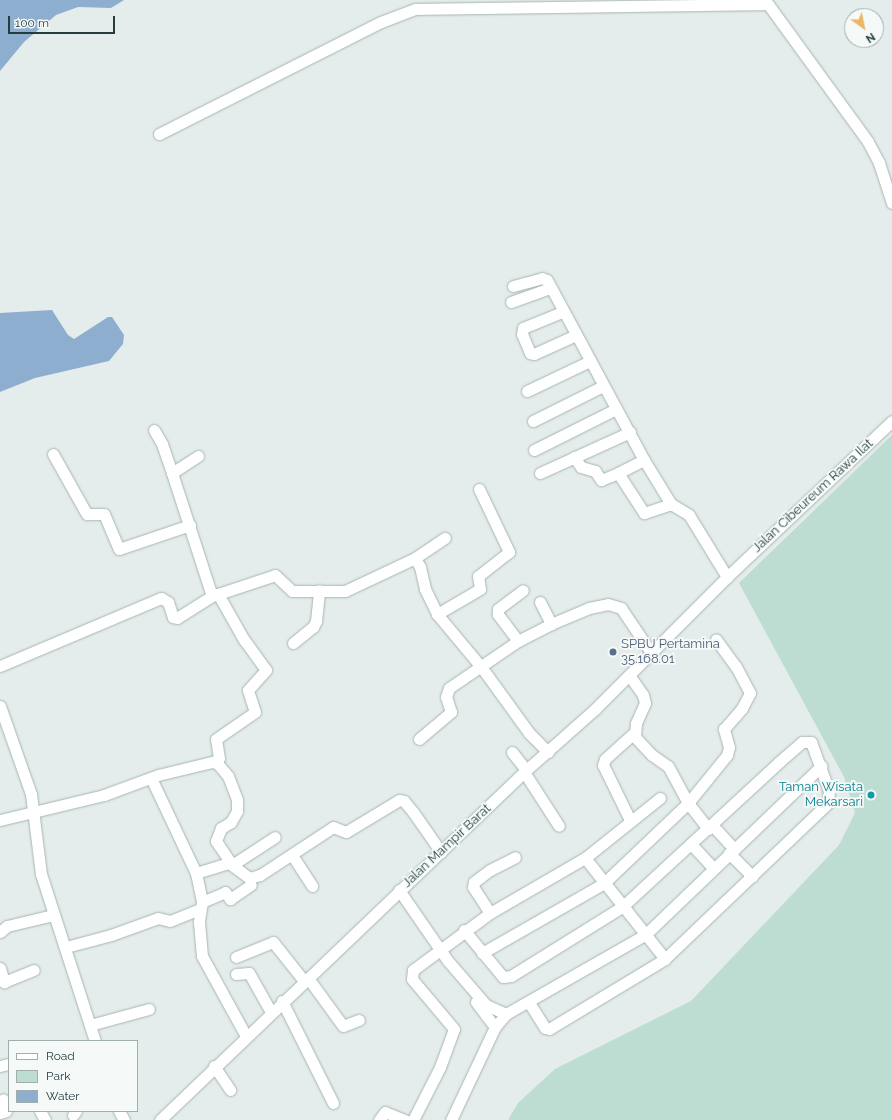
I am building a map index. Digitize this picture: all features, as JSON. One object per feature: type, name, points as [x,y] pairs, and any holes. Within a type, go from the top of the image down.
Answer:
[{"type":"street","points":[[159,134],[381,22],[415,10],[766,2],[868,142],[879,163],[892,203]]},
{"type":"street","points":[[512,286],[542,278],[547,280],[562,312],[630,432],[644,460],[671,504],[690,515],[730,574]]},
{"type":"street","points":[[511,302],[550,288]]},
{"type":"street","points":[[562,312],[523,328],[522,334],[530,353],[534,354],[576,335]]},
{"type":"street","points":[[527,391],[590,361]]},
{"type":"street","points":[[533,421],[603,386]]},
{"type":"street","points":[[534,450],[616,409]]},
{"type":"street","name":"Jalan Cibeureum Rawa Ilat","points":[[730,574],[892,421]]},
{"type":"street","points":[[0,820],[104,795],[151,778],[214,762],[219,758],[216,739],[255,712],[248,690],[266,670],[244,640],[215,595],[162,444],[154,430]]},
{"type":"street","points":[[540,473],[630,432]]},
{"type":"street","points":[[53,454],[87,514],[104,514],[119,549],[190,525]]},
{"type":"street","points":[[172,473],[198,456]]},
{"type":"street","points":[[574,458],[581,467],[595,471],[600,480],[644,460]]},
{"type":"street","points":[[618,473],[644,513],[671,504]]},
{"type":"street","points":[[437,614],[480,589],[478,576],[509,552],[479,489]]},
{"type":"street","points":[[0,666],[161,598],[168,602],[173,616],[177,618],[215,595],[276,575],[292,591],[345,591],[415,558],[445,538]]},
{"type":"street","points":[[415,558],[420,568],[425,589],[437,614],[482,668],[529,733],[548,752]]},
{"type":"street","name":"Jalan Mampir Barat","points":[[160,1120],[214,1066],[396,893],[652,654],[730,574]]},
{"type":"street","points":[[293,643],[313,628],[316,621],[319,590]]},
{"type":"street","points":[[518,641],[498,614],[498,609],[523,590]]},
{"type":"street","points":[[540,602],[551,624]]},
{"type":"street","points":[[419,739],[452,712],[446,697],[449,688],[482,668],[518,641],[551,624],[598,605],[615,604],[621,608],[652,654]]},
{"type":"street","points":[[482,953],[604,882],[688,803],[727,755],[729,747],[724,729],[742,708],[750,693],[736,668],[716,639]]},
{"type":"street","points":[[629,675],[643,695],[645,703],[634,733],[603,762],[630,820]]},
{"type":"street","points":[[0,706],[21,760],[34,811],[41,874],[53,915],[66,947],[95,1040]]},
{"type":"street","points":[[634,733],[652,755],[668,766],[688,803],[732,851],[752,876]]},
{"type":"street","points":[[464,930],[503,976],[508,977],[622,907],[802,742],[811,742],[829,791],[828,803],[665,959],[549,1029],[545,1028],[529,1002]]},
{"type":"street","points":[[512,752],[560,826]]},
{"type":"street","points":[[214,762],[228,776],[237,800],[237,811],[231,822],[221,828],[216,841],[231,864],[249,878],[253,878],[292,855],[333,828],[346,832],[400,800],[404,801],[413,812],[440,852]]},
{"type":"street","points":[[451,1120],[495,1027],[506,1014],[646,934],[713,868],[821,766]]},
{"type":"street","points":[[151,778],[196,873],[201,905],[202,956],[246,1036]]},
{"type":"street","points":[[413,1120],[440,1066],[454,1029],[412,979],[413,970],[464,930],[490,913],[585,858],[630,820],[660,798]]},
{"type":"street","points":[[196,873],[231,864],[275,837]]},
{"type":"street","points":[[691,844],[713,868]]},
{"type":"street","points":[[292,855],[312,886]]},
{"type":"street","points":[[490,913],[473,887],[474,882],[490,870],[516,857]]},
{"type":"street","points":[[585,858],[622,907],[646,934],[665,959]]},
{"type":"street","points":[[66,947],[111,935],[158,918],[170,921],[225,892],[230,899],[251,885]]},
{"type":"street","points":[[396,893],[436,952],[484,1007],[495,1027]]},
{"type":"street","points":[[0,932],[7,926],[53,915]]},
{"type":"street","points":[[236,957],[273,942],[306,979],[343,1026],[359,1020]]},
{"type":"street","points":[[0,968],[2,983],[34,970]]},
{"type":"street","points":[[236,974],[249,973],[271,1012]]},
{"type":"street","points":[[282,1002],[333,1103]]},
{"type":"street","points":[[484,1007],[506,1014]]},
{"type":"street","points":[[90,1025],[149,1009]]},
{"type":"street","points":[[214,1066],[230,1090]]},
{"type":"street","points":[[0,1112],[6,1111],[4,1099]]},
{"type":"street","points":[[379,1120],[385,1112],[405,1120]]},
{"type":"green space","name":"Taman Wisata Mekarsari","points":[[892,435],[892,1120],[508,1120],[518,1103],[555,1069],[691,1001],[839,845],[855,813],[844,777],[739,583]]},
{"type":"water","points":[[0,0],[124,0],[111,8],[78,7],[56,15],[24,42],[0,71]]},
{"type":"water","points":[[52,310],[68,335],[74,339],[108,317],[112,317],[124,335],[123,344],[109,361],[35,378],[0,392],[0,313]]},
{"type":"place","name":"SPBU Pertamina 35.168.01","points":[[613,652]]},
{"type":"place","name":"Taman Wisata Mekarsari","points":[[871,795]]}]
